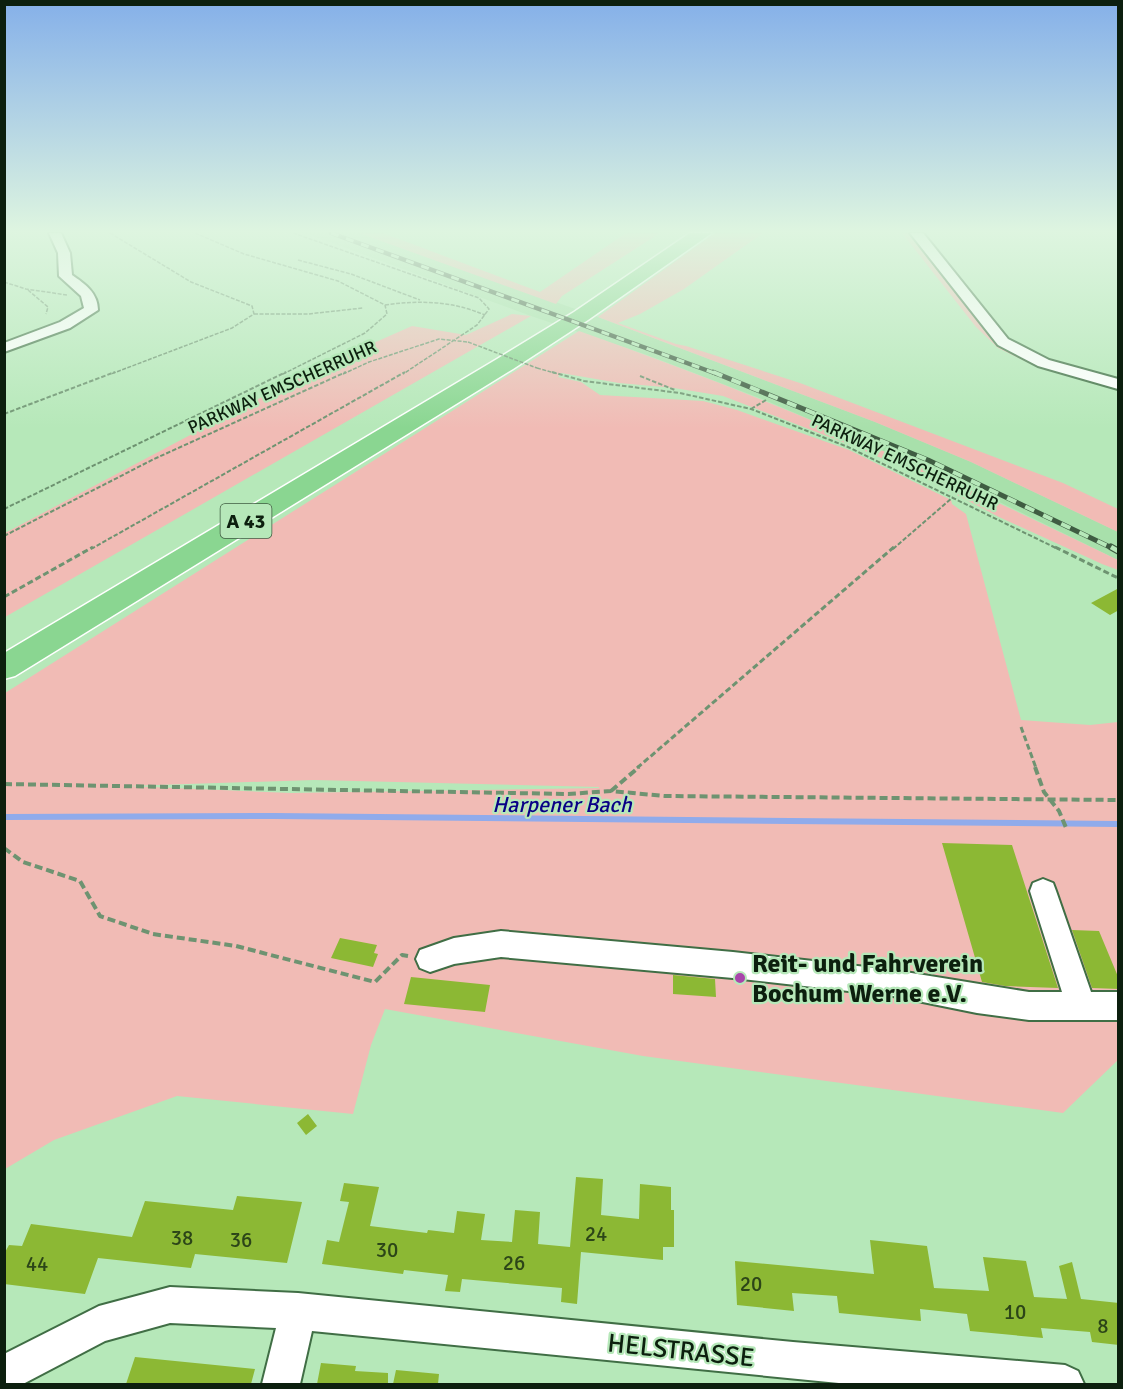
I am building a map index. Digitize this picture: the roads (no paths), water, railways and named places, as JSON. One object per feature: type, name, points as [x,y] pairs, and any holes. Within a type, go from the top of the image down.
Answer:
[{"type":"highway","name":"A 43","points":[[4,645],[490,356],[583,298]]},
{"type":"highway","name":"A 43","points":[[4,668],[505,364],[608,298]]},
{"type":"street","points":[[4,348],[65,325],[91,310],[92,302],[89,298]]},
{"type":"street","points":[[968,298],[1003,342],[1018,353],[1039,362],[1119,384]]},
{"type":"street","points":[[1043,891],[1081,1006]]},
{"type":"street","points":[[430,959],[454,951],[501,944],[733,965],[893,983],[1029,1006],[1119,1006]]},
{"type":"street","name":"HELSTRASSE","points":[[4,1374],[99,1324],[170,1305],[298,1311],[793,1361],[1065,1384]]},
{"type":"street","points":[[281,1384],[298,1311]]},
{"type":"waterway","name":"Harpener Bach","points":[[4,817],[274,816],[1118,824]]},
{"type":"railway","points":[[508,298],[717,374]]},
{"type":"railway","points":[[713,372],[928,460],[1114,549]]},
{"type":"railway","points":[[1111,547],[1118,551]]},
{"type":"place","name":"Reit- und Fahrverein Bochum Werne e.V.","points":[[740,978]]}]
